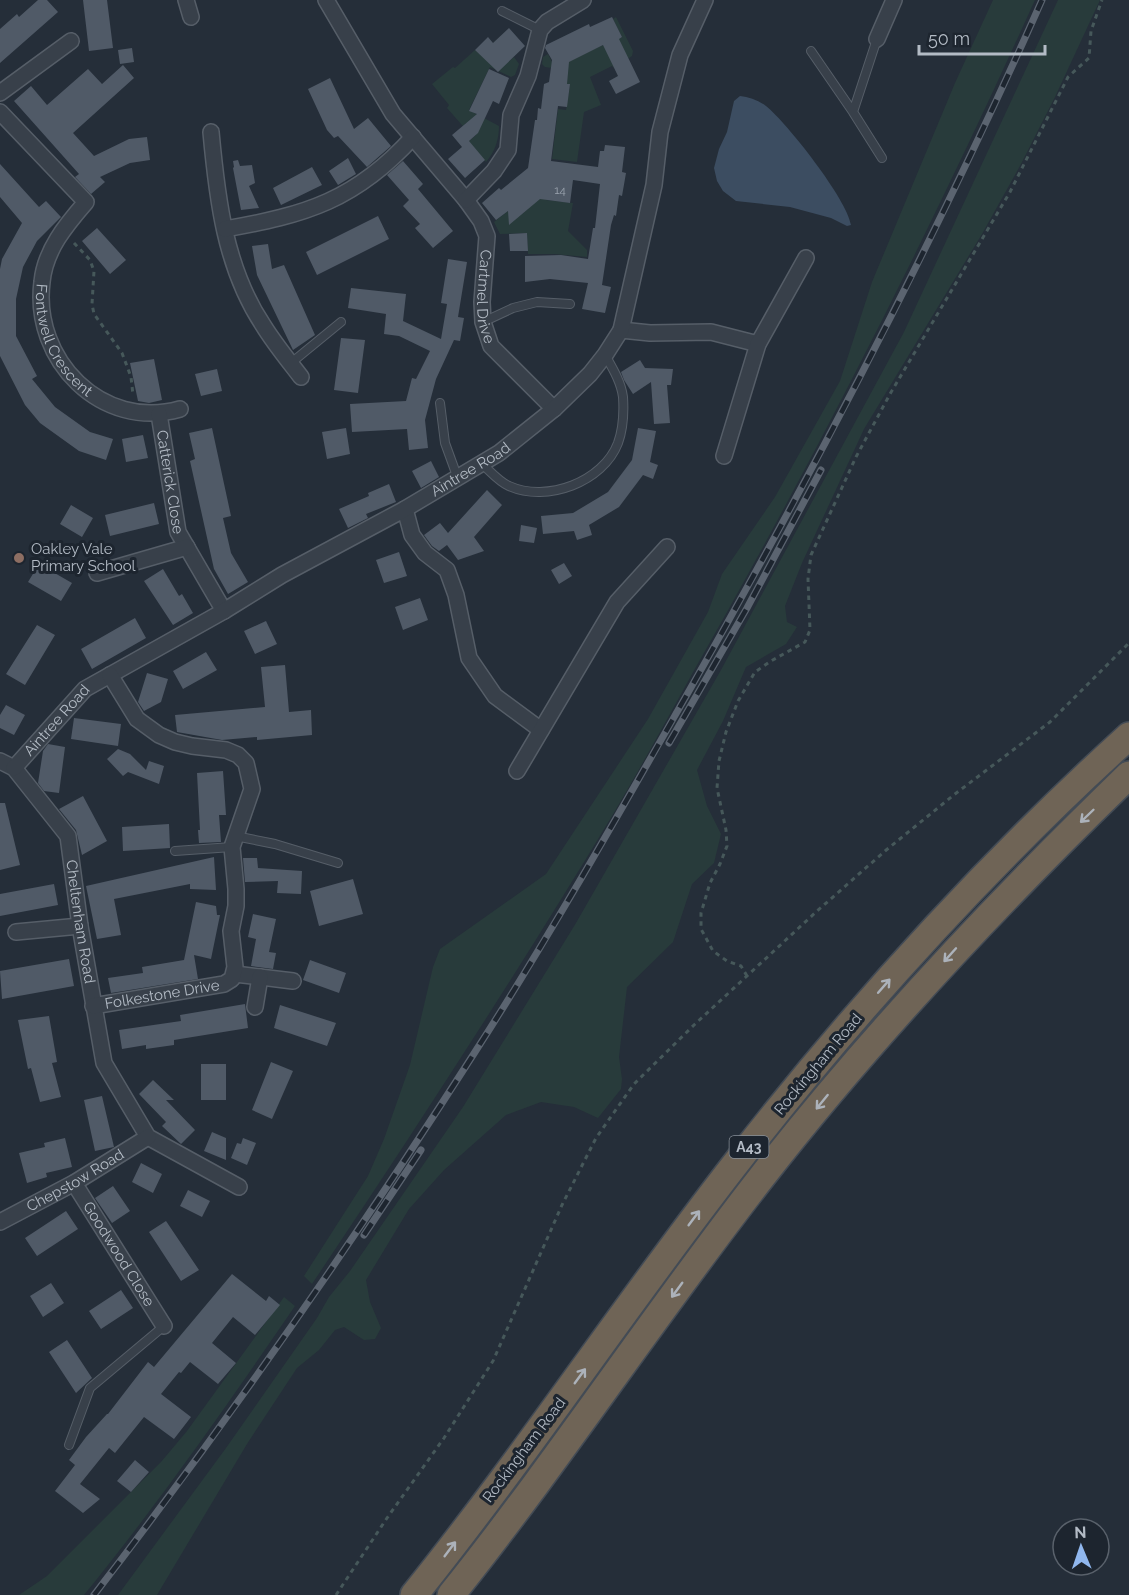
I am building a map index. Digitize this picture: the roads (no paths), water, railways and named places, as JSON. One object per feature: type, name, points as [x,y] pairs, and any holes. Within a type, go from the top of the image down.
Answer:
[{"type":"highway","name":"Rockingham Road","points":[[414,1595],[561,1402],[681,1236],[803,1080],[895,973],[945,920],[1045,817],[1129,736]]},
{"type":"highway","name":"Rockingham Road","points":[[451,1595],[585,1417],[707,1248],[828,1095],[966,938],[1129,775]]},
{"type":"street","points":[[186,0],[191,16]]},
{"type":"street","name":"Cartmel Drive","points":[[326,0],[393,114],[481,221],[487,236],[482,302],[483,322],[490,346],[554,410]]},
{"type":"street","points":[[466,200],[494,171],[508,150],[511,114],[528,76],[540,30],[547,22],[583,0]]},
{"type":"street","name":"Aintree Road","points":[[14,768],[85,689],[224,611],[282,575],[405,509],[499,453],[554,410],[590,374],[621,330],[654,184],[660,132],[680,55],[705,0]]},
{"type":"street","points":[[877,39],[894,0]]},
{"type":"street","points":[[0,93],[71,41]]},
{"type":"street","name":"Fontwell Crescent","points":[[0,112],[86,202],[63,230],[52,249],[42,281],[42,305],[46,334],[59,360],[79,385],[113,405],[159,414],[180,409]]},
{"type":"street","points":[[211,132],[214,162],[232,262],[262,324],[301,377]]},
{"type":"street","points":[[225,229],[291,216],[338,198],[385,164],[413,137]]},
{"type":"street","points":[[723,456],[758,344],[806,258]]},
{"type":"street","points":[[621,330],[650,333],[711,332],[758,344]]},
{"type":"street","name":"Catterick Close","points":[[159,414],[178,532],[224,611]]},
{"type":"street","points":[[405,509],[412,535],[425,553],[447,570],[456,595],[469,658],[495,696],[541,730]]},
{"type":"street","name":"Catterick Close","points":[[97,573],[188,547]]},
{"type":"street","points":[[517,771],[617,602],[667,547]]},
{"type":"street","name":"Folkestone Drive","points":[[93,1006],[224,984],[232,979],[235,974],[231,931],[236,906],[233,842],[252,789],[246,763],[238,755],[226,750],[175,742],[159,735],[137,719],[110,675]]},
{"type":"street","name":"Cheltenham Road","points":[[0,761],[14,768],[68,836],[80,926],[104,1064],[148,1137]]},
{"type":"street","points":[[16,932],[80,926]]},
{"type":"street","points":[[235,974],[293,981]]},
{"type":"street","points":[[255,1007],[260,977]]},
{"type":"street","points":[[148,1137],[239,1187]]},
{"type":"street","name":"Chepstow Road","points":[[0,1222],[74,1183],[148,1137]]},
{"type":"street","name":"Goodwood Close","points":[[74,1183],[164,1326]]},
{"type":"lane","points":[[502,11],[540,30]]},
{"type":"lane","points":[[853,112],[877,39]]},
{"type":"lane","points":[[811,51],[882,158]]},
{"type":"lane","points":[[483,322],[513,308],[537,302],[570,304]]},
{"type":"lane","points":[[291,363],[341,322]]},
{"type":"lane","points":[[481,463],[508,486],[543,492],[560,490],[579,483],[598,469],[610,456],[617,443],[623,417],[620,385],[605,355]]},
{"type":"lane","points":[[440,403],[445,443],[457,476]]},
{"type":"lane","points":[[175,851],[233,842],[275,844],[338,863]]},
{"type":"lane","points":[[69,1445],[90,1388],[164,1326]]},
{"type":"water","points":[[740,96],[763,104],[788,128],[828,180],[847,213],[851,225],[847,226],[831,218],[790,207],[736,201],[723,191],[717,181],[714,168],[727,132],[734,101]]},
{"type":"railway","points":[[94,1595],[243,1395],[338,1259],[475,1052],[556,921],[733,613],[827,440],[960,178],[1042,0]]},
{"type":"railway","points":[[669,743],[747,608],[821,470]]},
{"type":"railway","points":[[364,1235],[421,1150]]},
{"type":"place","name":"Oakley Vale Primary School","points":[[19,558]]}]
